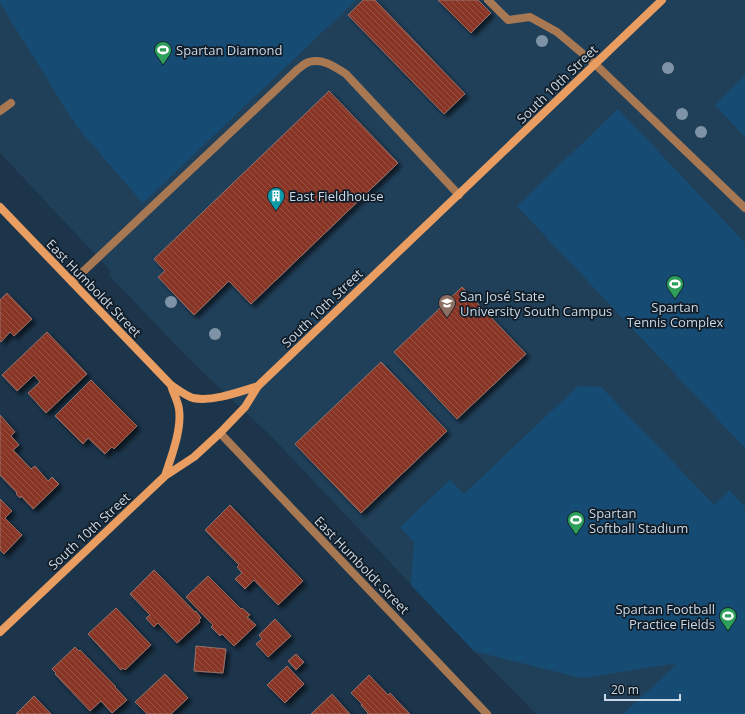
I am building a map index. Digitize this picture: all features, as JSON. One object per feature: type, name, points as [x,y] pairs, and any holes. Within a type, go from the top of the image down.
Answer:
[{"type":"main road","name":"South 10th Street","points":[[0,632],[165,476],[194,457],[220,433],[245,407],[258,386],[662,0]]},
{"type":"main road","name":"East Humboldt Street","points":[[0,207],[171,385],[193,398],[211,399],[258,386]]},
{"type":"main road","name":"East Humboldt Street","points":[[165,476],[178,430],[179,409],[171,385]]},
{"type":"street","points":[[488,0],[508,20],[530,17],[557,32],[595,64],[745,208]]},
{"type":"street","points":[[72,282],[298,69],[308,62],[321,61],[332,65],[346,74],[459,194]]},
{"type":"street","points":[[0,111],[11,103]]},
{"type":"street","name":"East Humboldt Street","points":[[220,433],[487,714]]},
{"type":"shaded area","name":"San José State University South Campus","points":[[0,0],[745,0],[745,714],[536,714],[474,651],[272,437],[190,360],[109,275],[111,271],[0,153]]},
{"type":"shaded area","name":"Spartan Diamond","points":[[0,0],[356,0],[143,203],[77,127],[0,3]]},
{"type":"shaded area","points":[[745,76],[745,137],[715,105]]},
{"type":"shaded area","name":"Spartan Tennis Complex","points":[[618,109],[745,243],[745,448],[517,206]]},
{"type":"shaded area","name":"Spartan Softball Stadium","points":[[578,386],[601,387],[714,505],[729,490],[745,507],[745,714],[623,714],[678,663],[582,678],[474,651],[411,585],[414,542],[400,527],[450,480],[464,494]]},
{"type":"building","points":[[363,0],[375,0],[465,94],[444,114],[348,15]]},
{"type":"building","points":[[438,0],[478,0],[491,13],[471,33]]},
{"type":"building","name":"East Fieldhouse","points":[[329,91],[398,163],[251,304],[229,281],[194,315],[158,277],[165,271],[154,259]]},
{"type":"building","points":[[462,287],[526,354],[457,419],[394,352]]},
{"type":"building","points":[[7,293],[32,319],[14,336],[10,332],[1,342],[0,300]]},
{"type":"building","points":[[47,332],[87,374],[46,413],[28,393],[40,382],[34,375],[17,391],[2,375]]},
{"type":"building","points":[[381,362],[447,431],[361,513],[295,444]]},
{"type":"building","points":[[91,380],[137,426],[114,449],[112,447],[105,454],[88,438],[83,444],[55,416]]},
{"type":"building","points":[[0,415],[15,432],[11,436],[19,445],[13,450],[31,469],[35,466],[48,481],[52,477],[59,484],[33,509],[21,496],[20,498],[16,494],[17,493],[0,475]]},
{"type":"building","points":[[0,499],[12,511],[5,518],[22,535],[4,554],[0,550]]},
{"type":"building","points":[[230,505],[303,581],[278,605],[254,580],[245,589],[235,579],[242,573],[237,567],[239,565],[205,530]]},
{"type":"building","points":[[154,570],[195,612],[196,611],[201,618],[199,620],[200,622],[177,643],[158,623],[154,627],[146,618],[150,615],[130,594]]},
{"type":"building","points":[[208,576],[241,609],[242,608],[250,615],[247,617],[256,625],[234,646],[222,634],[220,636],[211,627],[213,625],[186,597]]},
{"type":"building","points":[[116,608],[151,645],[125,670],[123,668],[121,670],[88,634]]},
{"type":"building","points":[[275,619],[291,636],[268,657],[256,644],[262,639],[259,635]]},
{"type":"building","points":[[196,646],[226,649],[223,673],[194,671]]},
{"type":"building","points":[[75,647],[79,651],[80,650],[127,700],[112,713],[101,701],[90,711],[52,669]]},
{"type":"building","points":[[296,654],[304,662],[296,670],[288,661]]},
{"type":"building","points":[[287,666],[304,684],[285,703],[267,685]]},
{"type":"building","points":[[165,674],[188,698],[171,714],[147,714],[135,702]]},
{"type":"building","points":[[369,675],[388,695],[390,693],[410,714],[367,714],[368,713],[361,705],[362,704],[351,693]]},
{"type":"building","points":[[332,694],[350,714],[311,714]]},
{"type":"building","points":[[34,696],[51,714],[16,714]]},
{"type":"place","name":"Spartan Diamond","points":[[163,65]]},
{"type":"place","name":"East Fieldhouse","points":[[276,211]]},
{"type":"place","name":"Spartan Tennis Complex","points":[[675,299]]},
{"type":"place","name":"San José State University South Campus","points":[[447,318]]},
{"type":"place","name":"Spartan Softball Stadium","points":[[576,535]]},
{"type":"place","name":"Spartan Football Practice Fields","points":[[728,631]]}]
